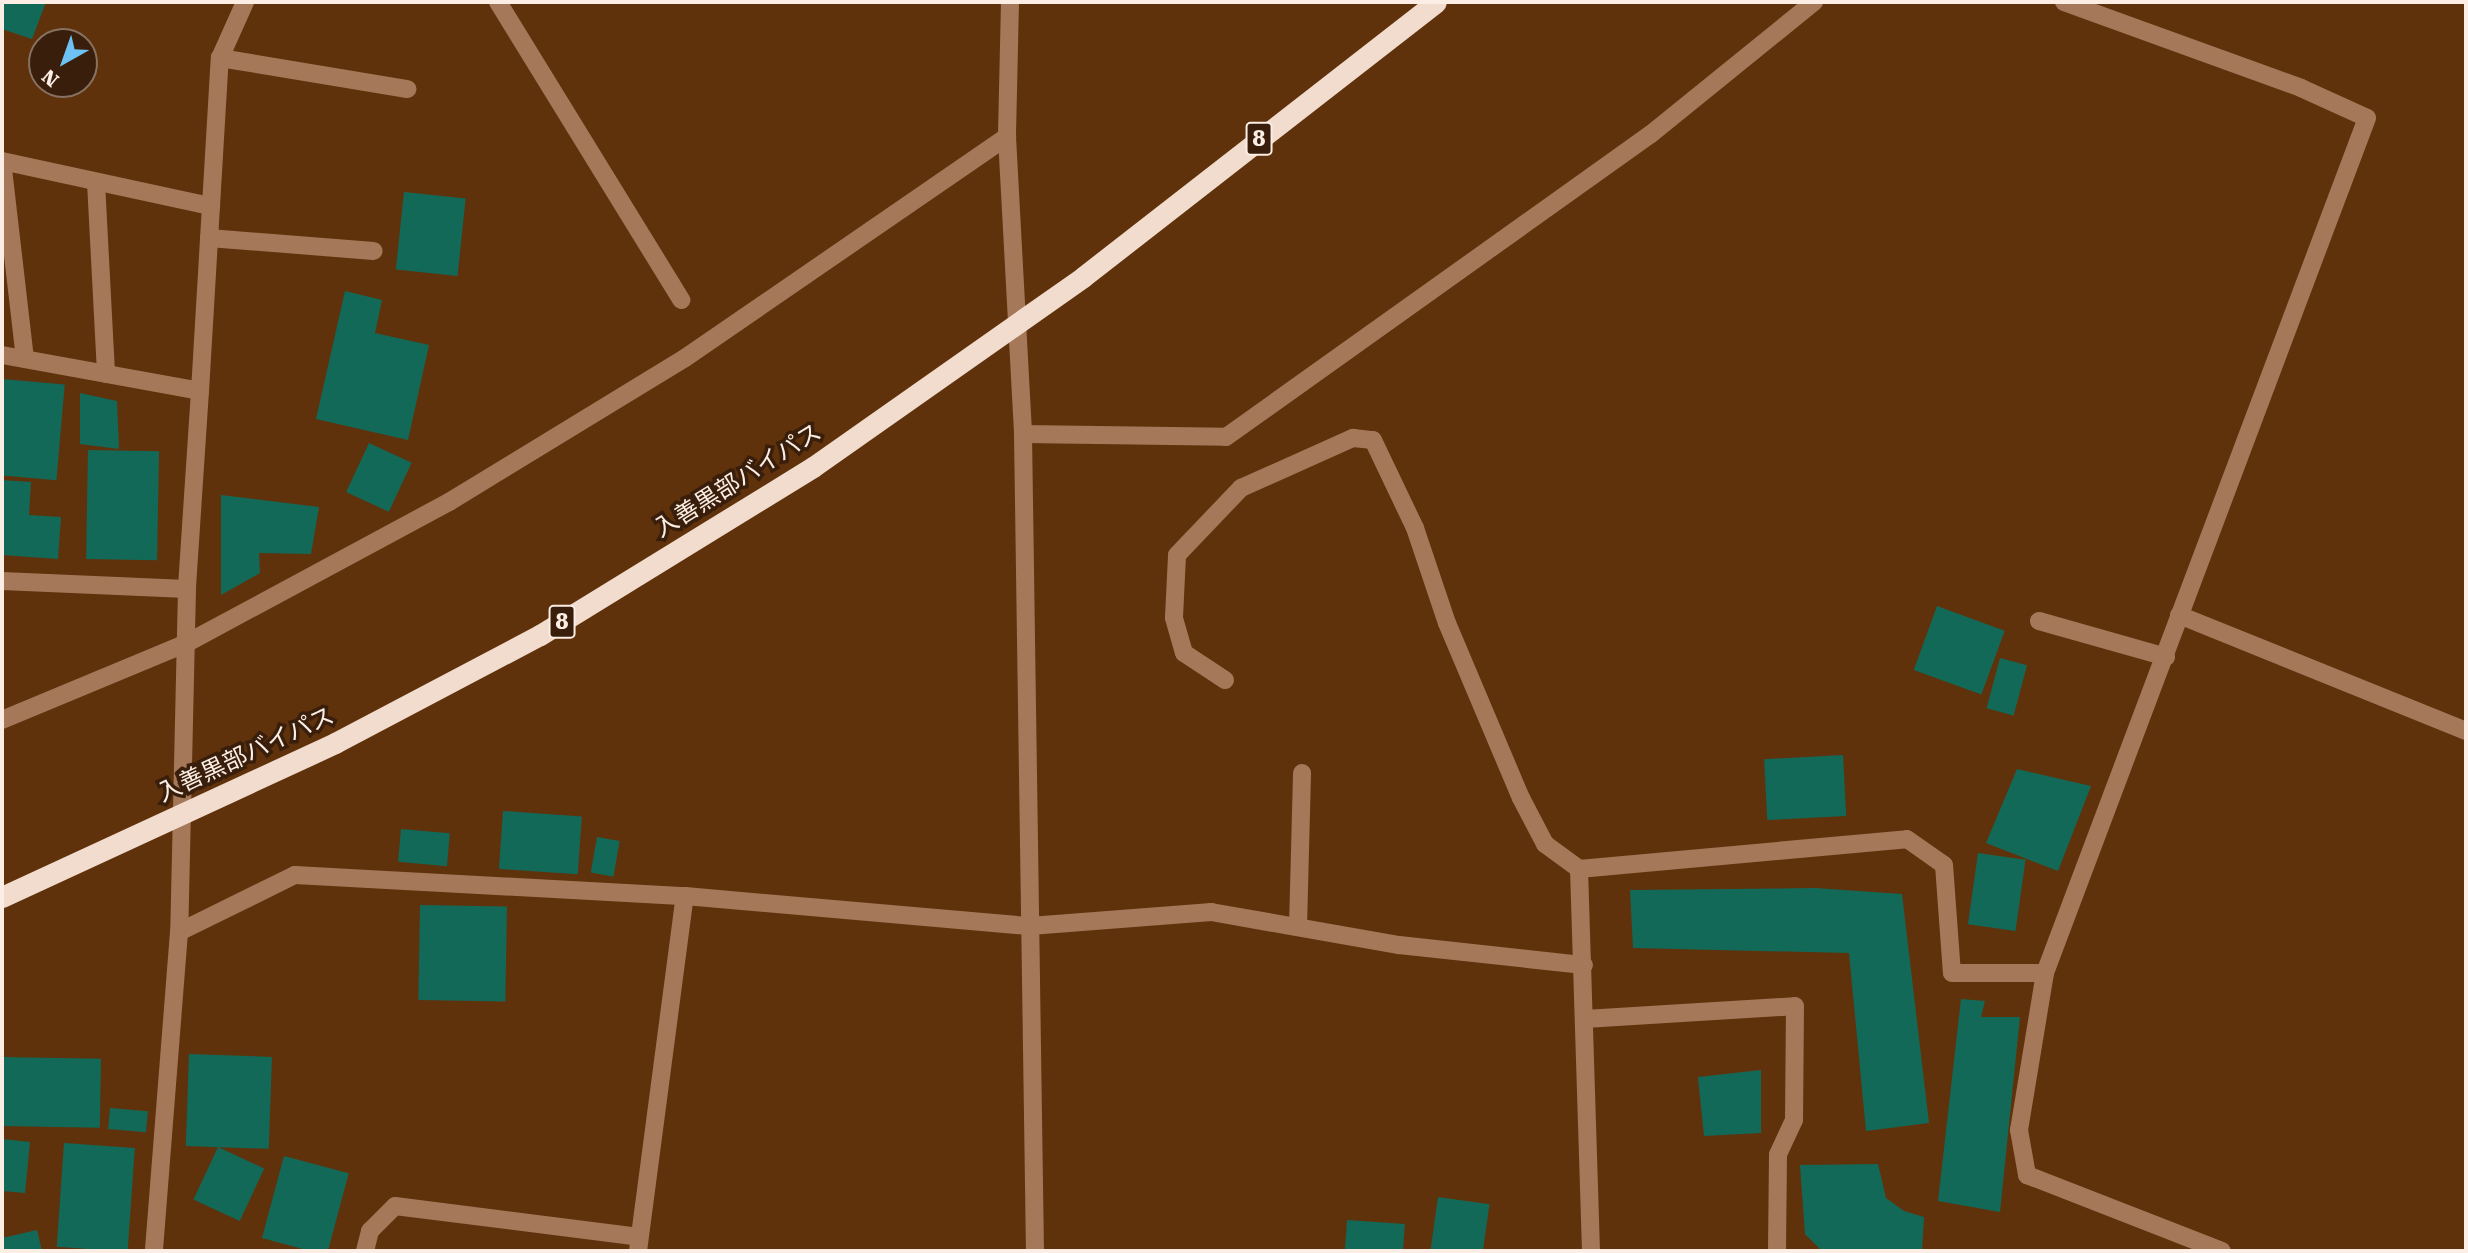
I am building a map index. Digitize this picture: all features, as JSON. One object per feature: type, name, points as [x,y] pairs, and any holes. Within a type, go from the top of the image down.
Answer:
[{"type":"highway","name":"入善黒部バイパス","points":[[2,897],[335,743],[540,635],[813,467],[1083,277],[1436,2]]},
{"type":"street","points":[[154,1251],[179,932],[187,589],[220,58],[245,2]]},
{"type":"street","points":[[498,2],[681,300]]},
{"type":"street","points":[[1010,2],[1007,137],[1023,434],[1035,1251]]},
{"type":"street","points":[[1023,434],[1226,437],[1651,134],[1814,2]]},
{"type":"street","points":[[2064,2],[2301,88],[2367,118],[2045,972],[2019,1130],[2027,1175],[2222,1251]]},
{"type":"street","points":[[220,58],[407,89]]},
{"type":"street","points":[[2,720],[187,643],[449,502],[685,358],[1007,137]]},
{"type":"street","points":[[25,359],[2,162],[211,206]]},
{"type":"street","points":[[96,182],[106,374]]},
{"type":"street","points":[[209,238],[373,251]]},
{"type":"street","points":[[2,355],[200,391]]},
{"type":"street","points":[[1225,680],[1184,653],[1174,617],[1177,555],[1241,488],[1353,438],[1373,440],[1415,528],[1447,622],[1521,798],[1545,844],[1579,869],[1907,839],[1944,865],[1952,973],[2045,972]]},
{"type":"street","points":[[2,581],[187,589]]},
{"type":"street","points":[[2179,615],[2466,731]]},
{"type":"street","points":[[2039,621],[2166,657]]},
{"type":"street","points":[[1298,927],[1302,773]]},
{"type":"street","points":[[1579,869],[1586,1019],[1591,1251]]},
{"type":"street","points":[[179,932],[295,875],[685,896],[1030,926],[1211,912],[1399,945],[1584,965]]},
{"type":"street","points":[[365,1251],[370,1231],[396,1206],[638,1244],[685,896]]},
{"type":"street","points":[[1586,1019],[1795,1006],[1794,1120],[1778,1155],[1777,1251]]},
{"type":"building","points":[[2,2],[46,2],[36,28],[28,28],[28,38],[2,29]]},
{"type":"building","points":[[404,192],[466,198],[458,276],[396,270]]},
{"type":"building","points":[[345,291],[382,300],[375,333],[429,345],[408,440],[316,419]]},
{"type":"building","points":[[2,379],[65,384],[56,480],[2,475]]},
{"type":"building","points":[[80,393],[117,401],[119,449],[80,444]]},
{"type":"building","points":[[369,443],[412,463],[389,512],[346,492]]},
{"type":"building","points":[[88,450],[159,451],[157,560],[86,559]]},
{"type":"building","points":[[2,480],[31,482],[29,515],[61,517],[58,559],[2,555]]},
{"type":"building","points":[[221,495],[319,507],[311,554],[259,553],[260,573],[221,595]]},
{"type":"building","points":[[1937,606],[2005,631],[1981,695],[1914,670]]},
{"type":"building","points":[[2000,658],[2027,665],[2014,715],[1987,708]]},
{"type":"building","points":[[1843,755],[1846,816],[1767,820],[1764,759]]},
{"type":"building","points":[[2017,769],[2091,786],[2058,871],[1986,843]]},
{"type":"building","points":[[503,811],[582,817],[578,874],[499,869]]},
{"type":"building","points":[[401,829],[450,833],[447,866],[398,862]]},
{"type":"building","points":[[597,837],[620,841],[613,876],[591,872]]},
{"type":"building","points":[[1978,853],[2026,860],[2016,931],[1968,924]]},
{"type":"building","points":[[1815,888],[1902,894],[1929,1123],[1866,1131],[1849,953],[1633,948],[1630,890]]},
{"type":"building","points":[[420,905],[507,907],[505,1002],[418,1000]]},
{"type":"building","points":[[1961,999],[1985,1001],[1981,1017],[2020,1017],[2000,1212],[1938,1201]]},
{"type":"building","points":[[189,1054],[272,1057],[269,1149],[186,1146]]},
{"type":"building","points":[[2,1057],[101,1059],[100,1128],[2,1126]]},
{"type":"building","points":[[1761,1070],[1761,1133],[1704,1136],[1698,1077]]},
{"type":"building","points":[[110,1108],[148,1111],[146,1132],[108,1129]]},
{"type":"building","points":[[2,1139],[30,1142],[25,1193],[2,1191]]},
{"type":"building","points":[[64,1143],[135,1148],[128,1251],[57,1247]]},
{"type":"building","points":[[218,1147],[264,1169],[240,1221],[193,1200]]},
{"type":"building","points":[[284,1156],[349,1173],[328,1251],[310,1251],[262,1238]]},
{"type":"building","points":[[1878,1164],[1886,1198],[1904,1211],[1924,1217],[1922,1251],[1822,1251],[1805,1234],[1800,1165]]},
{"type":"building","points":[[1438,1197],[1489,1204],[1483,1251],[1430,1250]]},
{"type":"building","points":[[1347,1220],[1405,1224],[1403,1251],[1345,1251]]},
{"type":"building","points":[[37,1230],[42,1251],[2,1251],[2,1238]]}]
